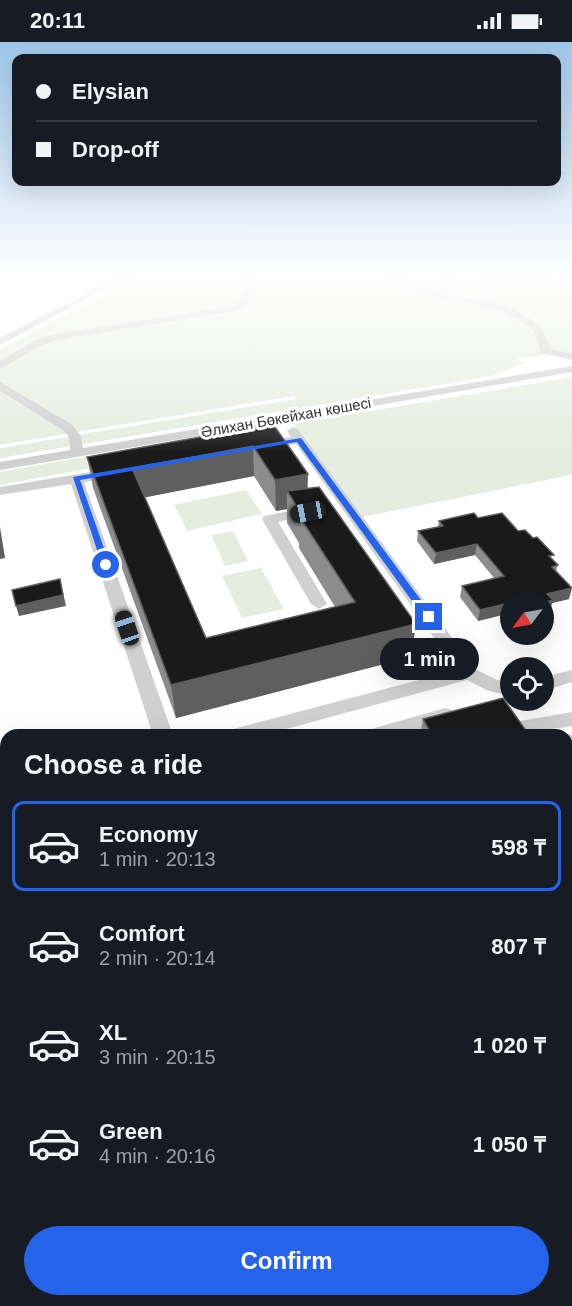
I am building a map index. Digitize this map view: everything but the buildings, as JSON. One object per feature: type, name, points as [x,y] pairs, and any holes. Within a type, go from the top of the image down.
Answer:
[{"type":"street","points":[[0,342],[15,334]]},
{"type":"street","points":[[0,366],[38,343],[74,334]]},
{"type":"street","points":[[540,334],[545,351]]},
{"type":"street","points":[[545,351],[572,357]]},
{"type":"street","points":[[512,379],[534,366],[545,351]]},
{"type":"street","name":"Әлихан Бөкейхан көшесі","points":[[0,466],[572,369]]},
{"type":"street","points":[[0,386],[68,427],[75,436],[77,452]]},
{"type":"street","points":[[283,418],[469,673],[500,687]]},
{"type":"street","points":[[254,448],[299,440]]},
{"type":"street","points":[[0,491],[123,471],[109,447]]},
{"type":"street","points":[[76,479],[161,729]]},
{"type":"street","points":[[319,604],[269,519],[346,504]]},
{"type":"street","points":[[259,729],[469,673]]},
{"type":"street","points":[[554,681],[572,676]]},
{"type":"street","points":[[492,702],[516,729],[557,729],[572,719]]},
{"type":"street","points":[[396,729],[460,711]]},
{"type":"shaded area","points":[[29,334],[572,334],[572,356],[561,352],[517,359],[524,363],[492,376],[0,458],[0,448],[296,399],[294,396],[0,445],[0,350]]},
{"type":"shaded area","points":[[572,377],[572,475],[362,517],[294,424]]},
{"type":"shaded area","points":[[95,455],[103,457],[107,465],[0,485],[0,472]]},
{"type":"shaded area","points":[[246,490],[262,514],[187,531],[174,505]]},
{"type":"shaded area","points":[[233,531],[248,561],[225,566],[211,535]]},
{"type":"shaded area","points":[[261,568],[284,609],[242,618],[222,576]]},
{"type":"route","points":[[106,565],[76,479],[299,440],[429,617]]}]
